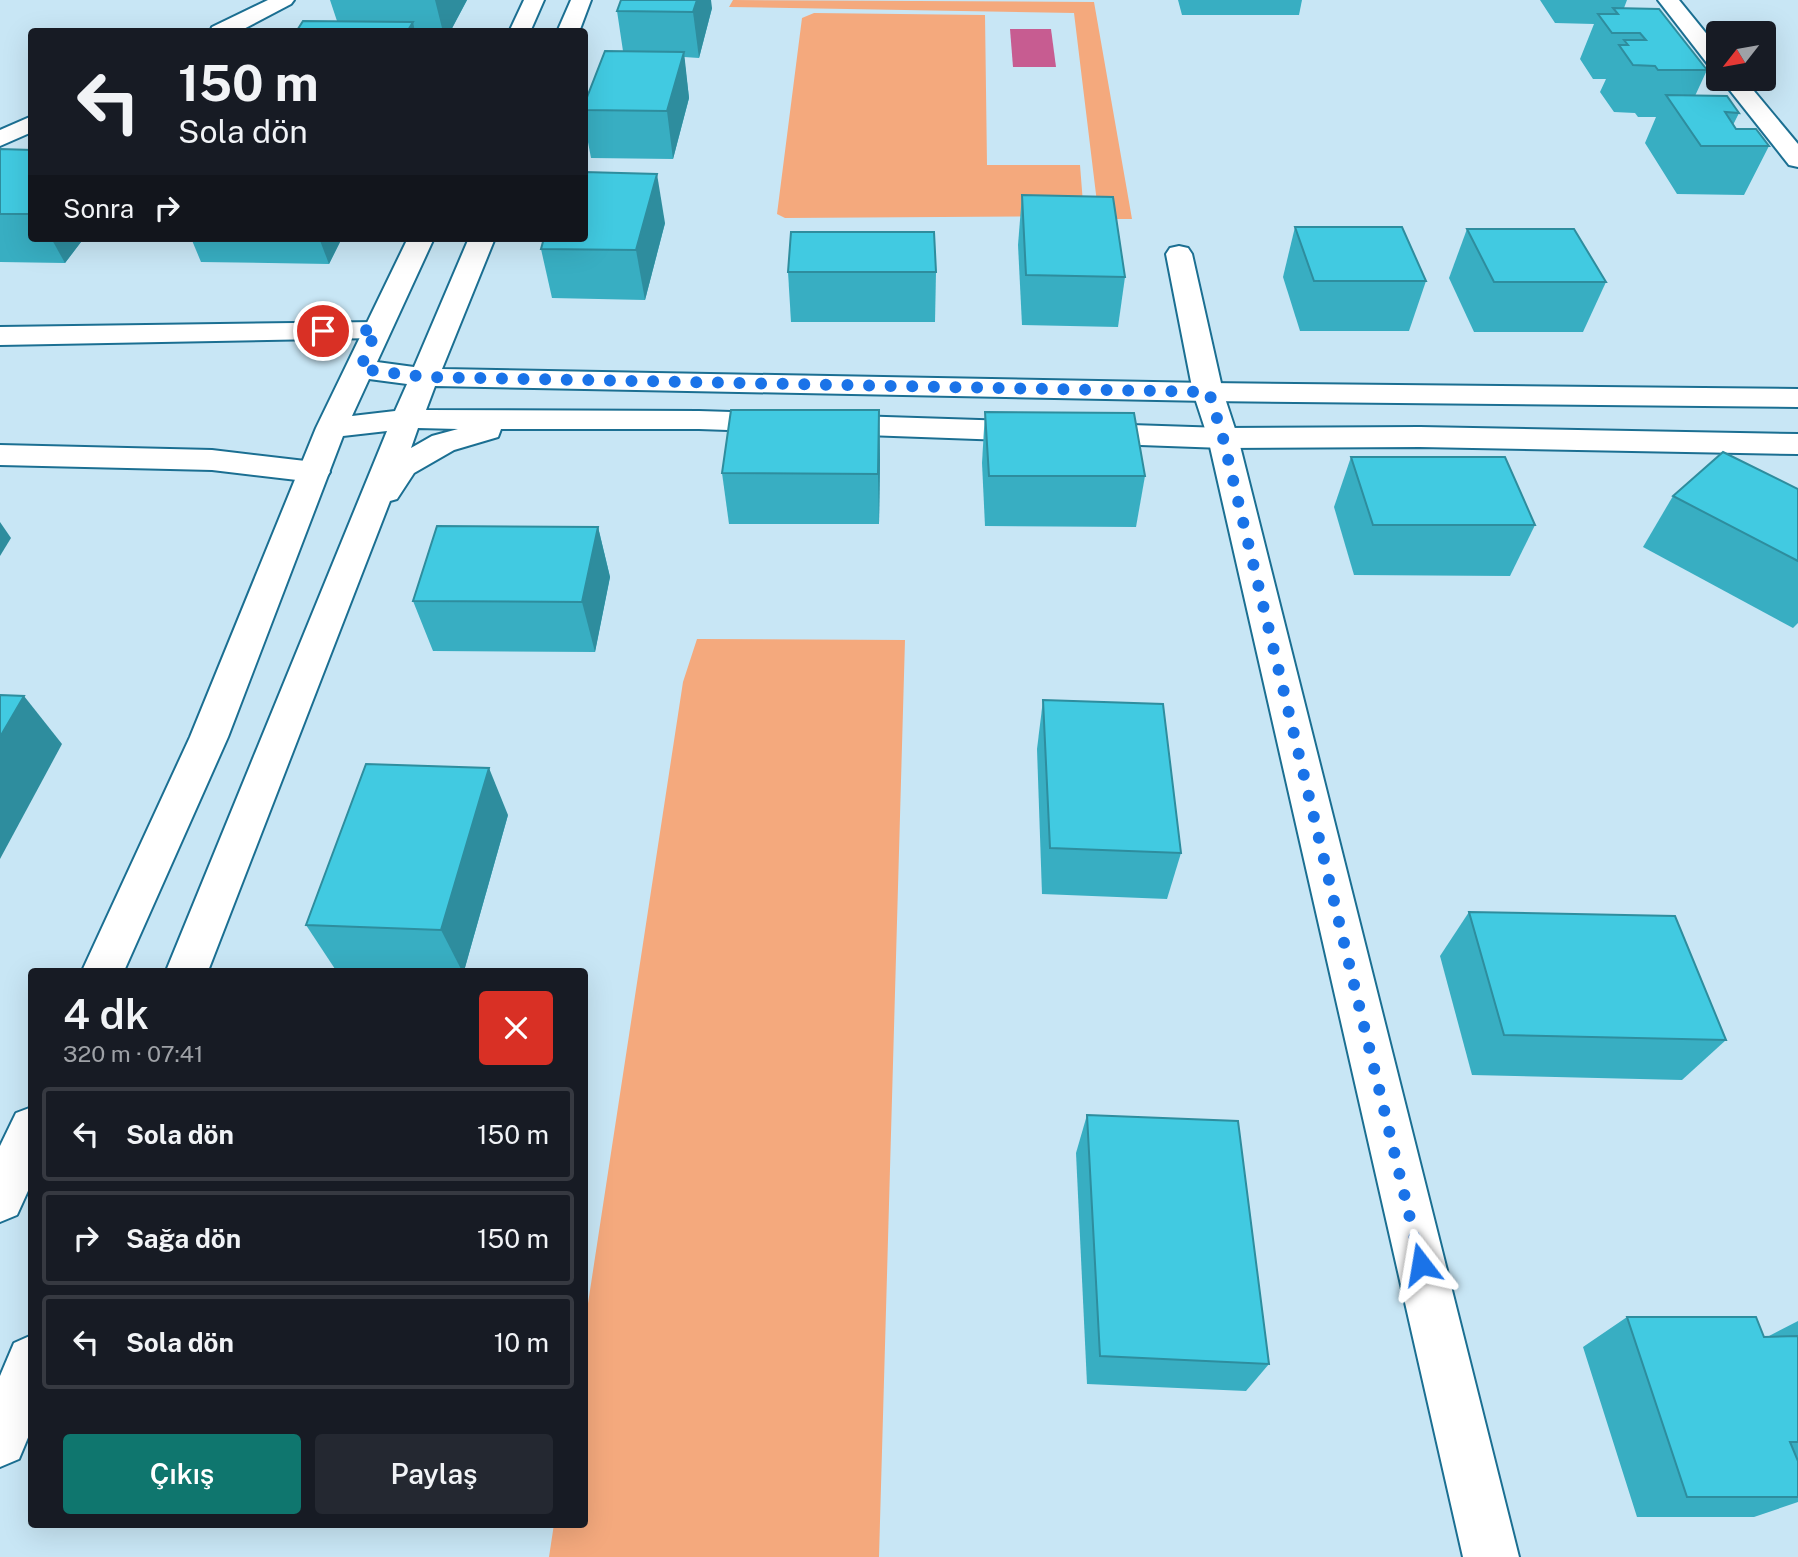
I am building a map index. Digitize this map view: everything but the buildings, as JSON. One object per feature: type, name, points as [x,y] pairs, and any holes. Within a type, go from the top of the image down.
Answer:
[{"type":"main road","points":[[227,28],[284,0]]},
{"type":"main road","points":[[521,28],[534,0]]},
{"type":"main road","points":[[570,28],[581,0]]},
{"type":"main road","points":[[1668,0],[1706,47]]},
{"type":"main road","points":[[1742,91],[1798,160]]},
{"type":"main road","points":[[0,139],[28,125]]},
{"type":"main road","points":[[104,968],[209,737],[331,428],[419,242]]},
{"type":"main road","points":[[188,968],[480,242]]},
{"type":"main road","points":[[1180,254],[1209,392],[1223,438],[1492,1557]]},
{"type":"main road","points":[[447,324],[465,351],[475,360],[494,367],[574,381]]},
{"type":"main road","points":[[0,336],[376,330]]},
{"type":"main road","points":[[360,369],[425,377],[574,381],[1209,392],[1798,398]]},
{"type":"main road","points":[[331,428],[407,419],[713,421],[1223,438],[1420,437],[1798,444]]},
{"type":"main road","points":[[366,522],[403,466],[443,443],[521,420]]},
{"type":"main road","points":[[0,455],[212,460],[313,472]]},
{"type":"main road","points":[[0,1198],[28,1138]]},
{"type":"main road","points":[[0,1440],[28,1371]]},
{"type":"shaded area","points":[[733,0],[1094,2],[1132,219],[1099,219],[1074,13],[729,7]]},
{"type":"shaded area","points":[[814,13],[985,15],[987,165],[1080,165],[1084,216],[785,218],[777,214],[802,18]]},
{"type":"shaded area","points":[[1010,29],[1051,29],[1056,67],[1013,67]]},
{"type":"shaded area","points":[[697,639],[905,640],[879,1557],[549,1557],[553,1528],[588,1528],[588,1303],[683,682]]},
{"type":"route","points":[[323,331],[376,330],[360,369],[425,377],[1209,392],[1223,438],[1421,1264]]}]
